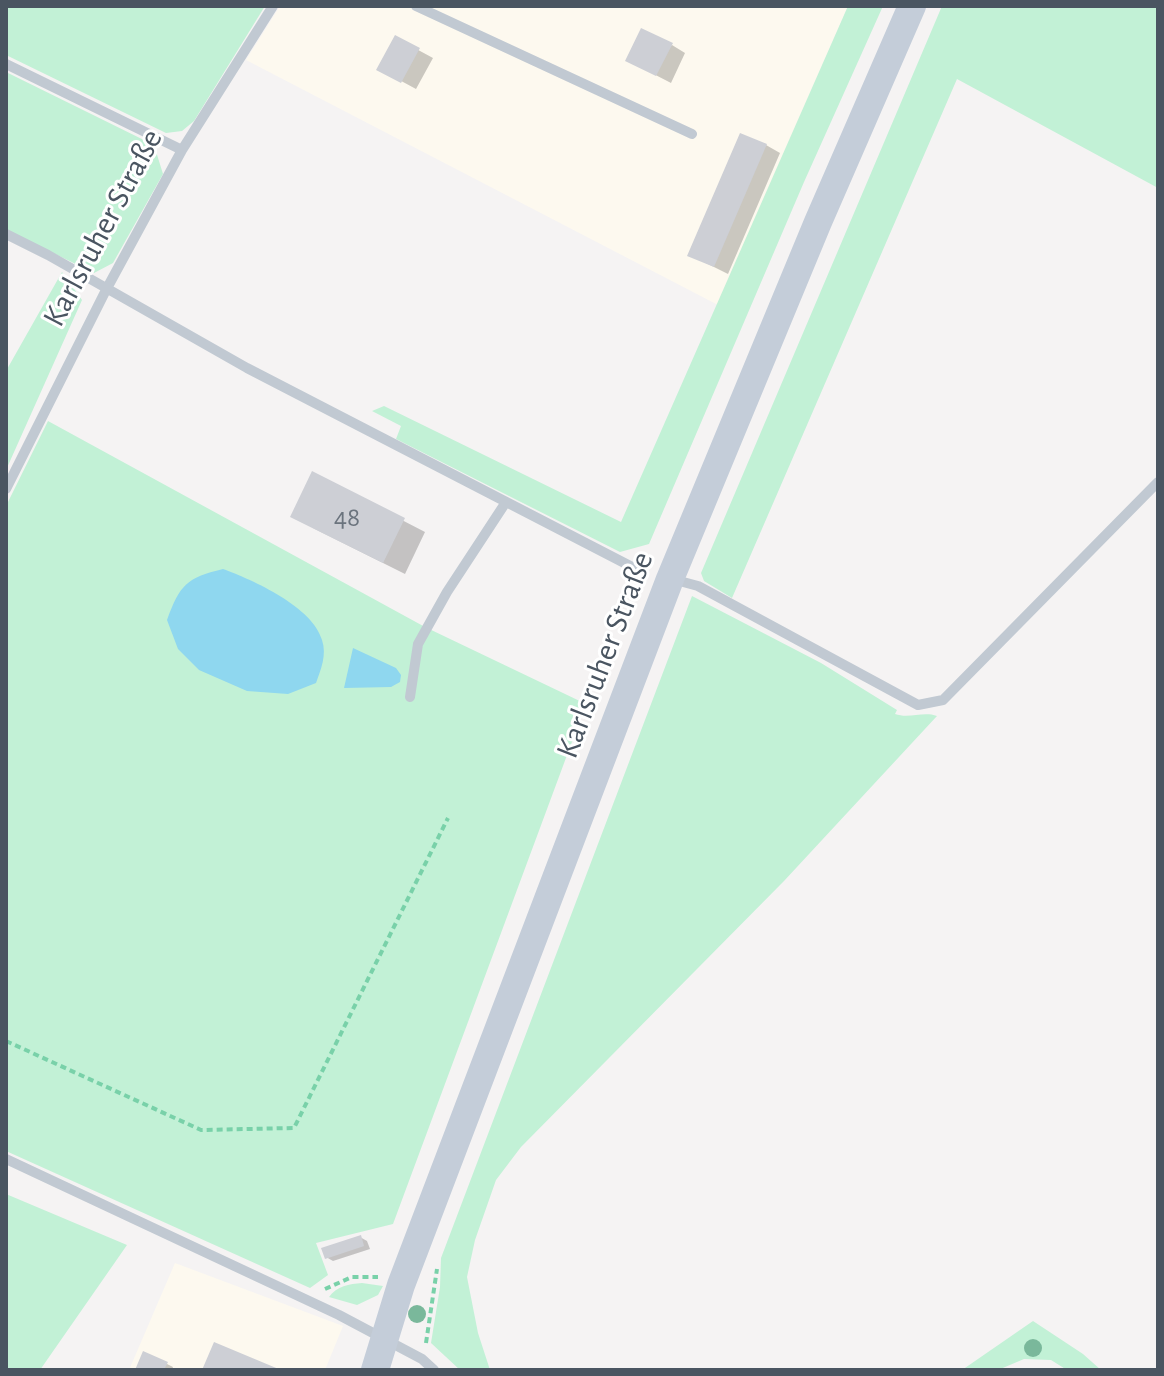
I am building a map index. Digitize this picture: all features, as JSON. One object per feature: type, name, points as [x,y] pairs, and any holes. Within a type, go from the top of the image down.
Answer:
[{"type":"main road","name":"Karlsruher Straße","points":[[375,1370],[383,1338],[508,1001],[670,579],[818,222],[912,6]]},
{"type":"main road","name":"Karlsruher Straße","points":[[357,1370],[383,1338]]},
{"type":"lane","name":"Karlsruher Straße","points":[[6,489],[106,290],[182,150],[273,6]]},
{"type":"lane","points":[[416,6],[692,134]]},
{"type":"lane","points":[[6,64],[182,150]]},
{"type":"lane","points":[[6,234],[247,368],[636,569]]},
{"type":"lane","points":[[670,579],[698,586],[918,705],[943,700],[1158,482]]},
{"type":"lane","points":[[410,697],[418,644],[447,592],[506,502]]},
{"type":"lane","points":[[6,1159],[312,1301],[422,1359],[434,1370]]},
{"type":"path","points":[[6,1041],[201,1130],[294,1128],[448,818]]},
{"type":"path","points":[[312,1301],[328,1287],[352,1277],[379,1277]]},
{"type":"path","points":[[422,1359],[432,1298]]},
{"type":"shaded area","points":[[280,6],[848,6],[718,305],[246,60]]},
{"type":"shaded area","points":[[175,1263],[343,1326],[325,1370],[129,1370]]},
{"type":"green space","points":[[6,6],[265,6],[194,121],[182,131],[166,133],[6,55]]},
{"type":"green space","points":[[848,6],[883,6],[649,544],[620,552],[396,439],[401,426],[372,411],[384,406],[621,522]]},
{"type":"green space","points":[[942,6],[1158,6],[1158,188],[957,79],[732,598],[704,581],[701,573]]},
{"type":"green space","points":[[6,72],[154,145],[163,174],[113,263],[94,273],[6,230]]},
{"type":"green space","points":[[62,272],[82,300],[6,470],[6,371]]},
{"type":"green space","points":[[48,421],[425,627],[586,704],[393,1224],[316,1243],[328,1275],[310,1288],[6,1151],[6,506]]},
{"type":"green space","points":[[692,596],[821,663],[897,710],[895,714],[937,716],[784,881],[521,1147],[496,1180],[475,1240],[467,1277],[478,1333],[490,1370],[460,1370],[431,1343],[441,1258]]},
{"type":"green space","points":[[6,1194],[127,1245],[40,1370],[6,1370]]},
{"type":"green space","points":[[362,1283],[383,1286],[378,1295],[357,1305],[329,1297],[344,1286]]},
{"type":"green space","points":[[1033,1321],[1083,1354],[1101,1370],[1067,1370],[1051,1360],[1024,1359],[998,1370],[962,1370]]},
{"type":"water","points":[[223,569],[280,596],[295,606],[316,628],[324,651],[316,683],[288,694],[247,691],[199,670],[178,649],[167,620],[176,599],[192,580]]},
{"type":"water","points":[[353,648],[396,668],[401,675],[400,682],[391,687],[344,688]]},
{"type":"building","points":[[641,28],[673,43],[656,76],[625,61]]},
{"type":"building","points":[[395,35],[420,48],[401,83],[376,70]]},
{"type":"building","points":[[740,133],[767,144],[714,267],[687,256]]},
{"type":"building","points":[[312,471],[405,518],[383,563],[290,517]]},
{"type":"building","points":[[361,1235],[364,1246],[325,1259],[321,1248]]},
{"type":"building","points":[[214,1342],[281,1370],[202,1370]]},
{"type":"building","points":[[143,1351],[168,1362],[164,1370],[135,1370]]}]
